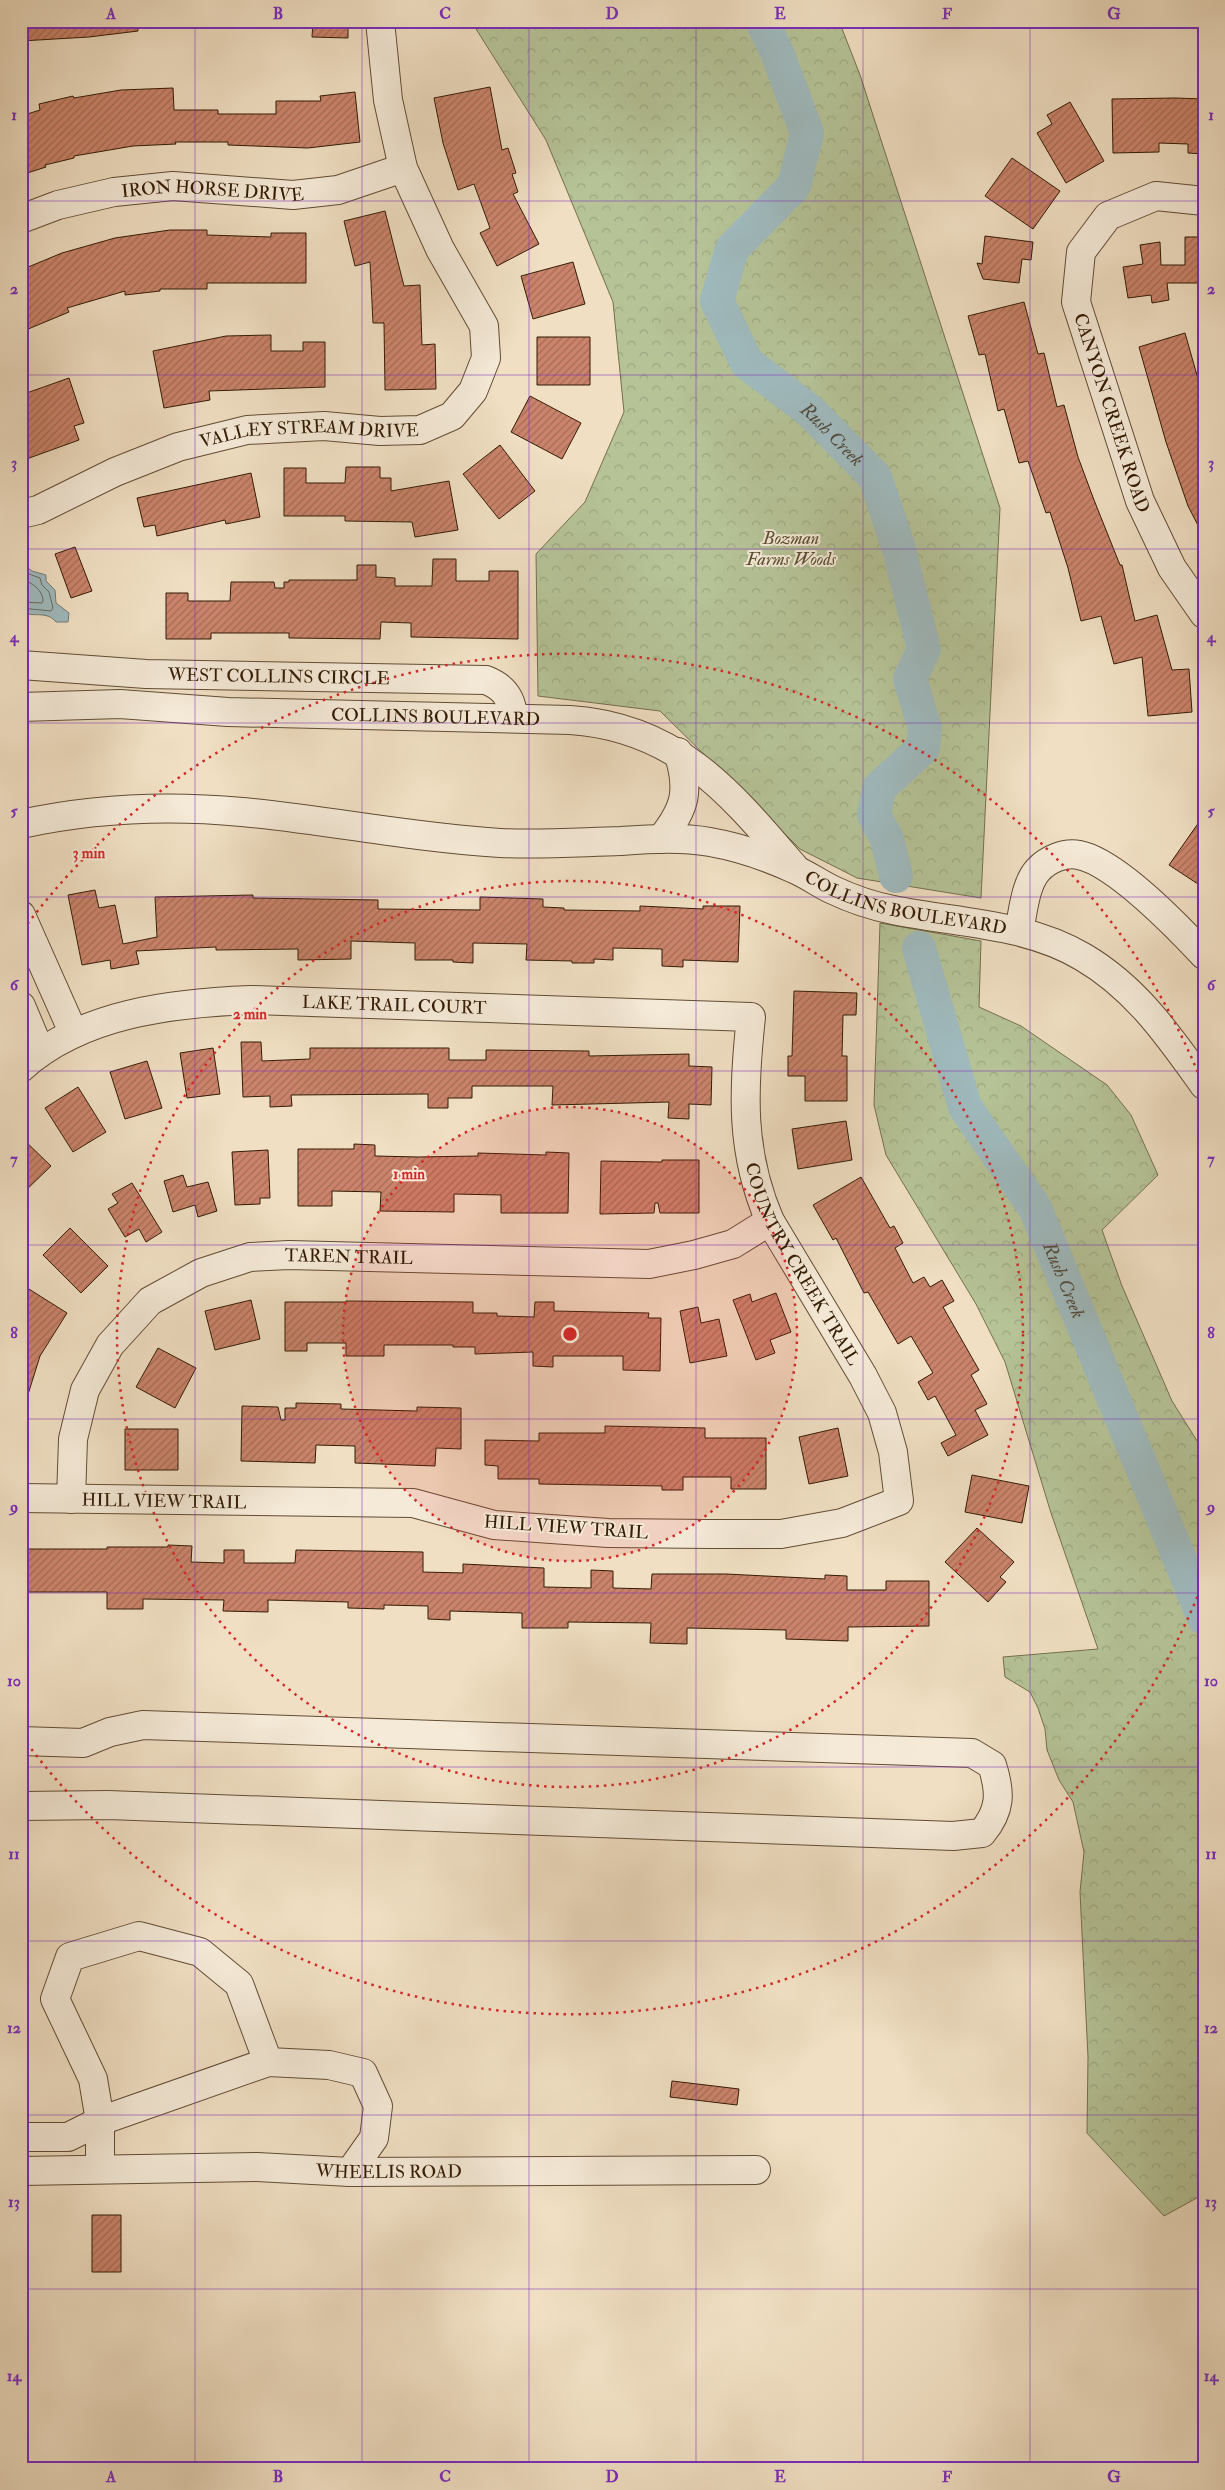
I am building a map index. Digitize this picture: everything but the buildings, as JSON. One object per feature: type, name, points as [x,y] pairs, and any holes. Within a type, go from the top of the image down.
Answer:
[{"type":"street","name":"VALLEY STREAM DRIVE","points":[[21,514],[38,510],[115,472],[178,447],[247,430],[324,426],[380,431],[420,430],[452,416],[473,391],[486,358],[484,326],[440,250],[403,168],[388,100],[380,21]]},
{"type":"street","name":"IRON HORSE DRIVE","points":[[21,219],[58,205],[114,192],[173,186],[293,194],[338,190],[403,168]]},
{"type":"street","name":"CANYON CREEK ROAD","points":[[1204,201],[1156,196],[1108,216],[1080,252],[1076,302],[1140,501],[1172,568],[1204,614]]},
{"type":"street","name":"WEST COLLINS CIRCLE","points":[[21,665],[146,674],[486,680],[497,684],[506,693],[512,706],[513,717]]},
{"type":"street","name":"COLLINS BOULEVARD","points":[[21,707],[120,704],[228,712],[513,717],[593,721],[617,726],[659,742],[678,752],[696,766],[732,799],[796,869]]},
{"type":"street","points":[[661,839],[674,822],[686,795],[686,782],[678,752]]},
{"type":"street","name":"COLLINS BOULEVARD","points":[[21,824],[99,811],[180,808],[241,812],[436,837],[501,843],[552,844],[661,839],[708,842],[729,846],[796,869],[835,891],[876,906],[1019,931],[1043,938],[1083,956],[1123,984],[1160,1024],[1204,1085]]},
{"type":"street","name":"COLLINS BOULEVARD","points":[[1019,931],[1031,881],[1037,871],[1056,858],[1079,855],[1092,860],[1117,875],[1149,900],[1204,955]]},
{"type":"street","points":[[21,915],[73,1032]]},
{"type":"street","name":"LAKE TRAIL COURT","points":[[31,1060],[73,1032],[140,1013],[204,1002],[252,1000],[751,1017]]},
{"type":"street","points":[[21,1006],[31,1060]]},
{"type":"street","name":"COUNTRY CREEK TRAIL","points":[[751,1017],[746,1065],[746,1114],[750,1164],[770,1222],[863,1376],[882,1413],[893,1452],[899,1501]]},
{"type":"street","name":"TAREN TRAIL","points":[[71,1499],[73,1439],[85,1390],[110,1345],[150,1301],[201,1273],[250,1257],[288,1255],[650,1264],[694,1255],[733,1244],[770,1222]]},
{"type":"street","name":"HILL VIEW TRAIL","points":[[21,1498],[413,1503],[494,1526],[608,1533],[710,1534],[781,1534],[842,1523],[899,1501]]},
{"type":"street","points":[[21,1741],[83,1743],[110,1732],[143,1724],[972,1753],[992,1765],[998,1785],[994,1818],[982,1833],[953,1836],[432,1815],[108,1805],[21,1806]]},
{"type":"street","points":[[100,2169],[100,2122],[93,2079],[55,1999],[70,1957],[139,1936],[200,1952],[238,1984],[268,2062]]},
{"type":"street","points":[[21,2137],[68,2137],[100,2122],[268,2062],[329,2065],[363,2073],[378,2106],[374,2138],[350,2172]]},
{"type":"street","name":"WHEELIS ROAD","points":[[21,2171],[257,2167],[350,2172],[756,2170]]},
{"type":"green space","name":"Bozman Farms Woods","points":[[471,21],[839,21],[860,75],[1000,508],[981,898],[857,878],[800,849],[660,711],[538,696],[536,554],[585,502],[624,412],[613,302],[546,140]]},
{"type":"green space","points":[[880,923],[981,941],[979,1007],[1021,1026],[1107,1085],[1131,1115],[1158,1175],[1102,1230],[1122,1286],[1172,1401],[1204,1452],[1204,2194],[1164,2216],[1087,2133],[1088,2057],[1080,1892],[1084,1852],[1073,1802],[1059,1780],[1047,1750],[1045,1729],[1038,1708],[1030,1692],[1005,1677],[1003,1657],[1098,1649],[1051,1513],[1005,1362],[976,1304],[886,1155],[874,1105]]},
{"type":"water","points":[[24,565],[32,571],[46,575],[46,581],[55,590],[56,603],[69,613],[68,622],[56,622],[48,616],[21,612],[21,567]]},
{"type":"waterway","name":"Rush Creek","points":[[762,21],[778,55],[807,133],[794,186],[732,249],[717,301],[747,363],[810,411],[875,477],[899,549],[924,649],[910,679],[925,728],[923,748],[879,788],[874,815],[887,839],[896,876]]},
{"type":"waterway","name":"Rush Creek","points":[[919,948],[965,1107],[1035,1208],[1204,1618]]}]
